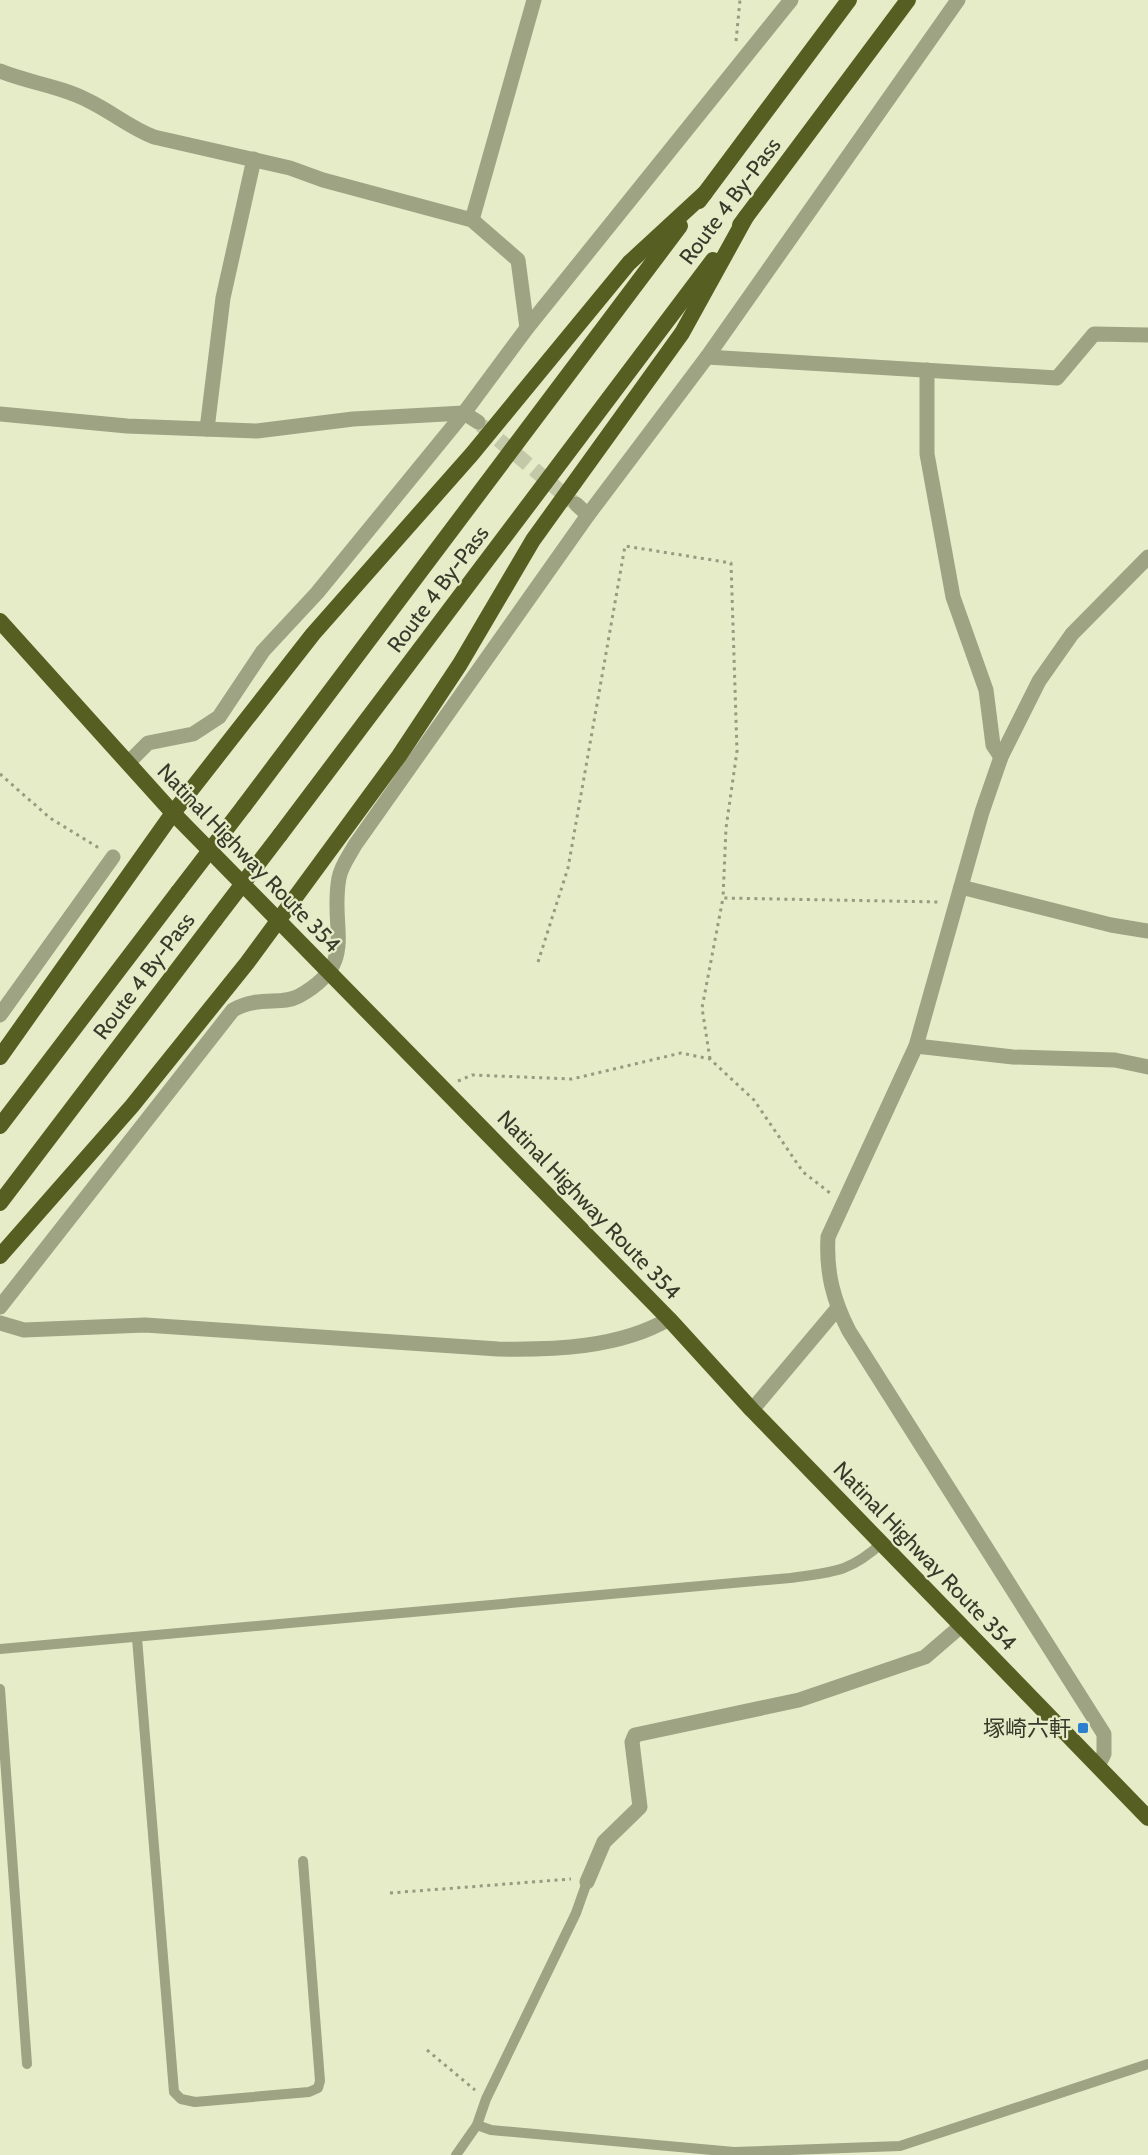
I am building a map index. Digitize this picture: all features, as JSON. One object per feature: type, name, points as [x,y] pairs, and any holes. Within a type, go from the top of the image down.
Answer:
[{"type":"highway","name":"Route 4 By-Pass","points":[[0,1126],[244,806],[849,0]]},
{"type":"highway","name":"Route 4 By-Pass","points":[[0,1203],[908,0]]},
{"type":"highway","points":[[0,1057],[173,813],[312,634],[472,454],[629,263],[705,193]]},
{"type":"highway","points":[[0,1256],[132,1106],[247,963],[399,756],[460,664],[533,540],[682,333],[746,217]]},
{"type":"highway","name":"Natinal Highway Route 354","points":[[0,621],[173,813],[328,974],[669,1319],[752,1410],[1148,1818]]},
{"type":"street","points":[[471,220],[534,0]]},
{"type":"street","points":[[128,763],[148,743],[193,734],[219,717],[263,651],[317,593],[464,413],[527,328],[791,0]]},
{"type":"street","points":[[0,1307],[233,1010],[246,1003],[264,999],[291,1000],[328,974],[339,952],[338,888],[345,863],[588,515],[707,357],[958,0]]},
{"type":"street","points":[[0,70],[72,93],[135,130],[154,137],[254,159],[471,220],[518,261],[527,328]]},
{"type":"street","points":[[207,429],[223,298],[254,159]]},
{"type":"street","points":[[707,357],[1057,378],[1094,334],[1148,335]]},
{"type":"street","points":[[927,370],[927,454],[953,597],[986,690],[993,745],[1001,757]]},
{"type":"street","points":[[0,414],[127,426],[258,431],[353,419],[464,413],[478,422]]},
{"type":"street","points":[[576,504],[588,515]]},
{"type":"street","points":[[1098,1766],[1104,1754],[1104,1734],[837,1309],[826,1264],[828,1237],[916,1046],[982,812],[1001,757],[1039,681],[1072,634],[1148,557]]},
{"type":"street","points":[[0,1015],[113,857]]},
{"type":"street","points":[[961,886],[1111,925],[1148,932]]},
{"type":"street","points":[[916,1046],[1013,1057],[1115,1060],[1148,1067]]},
{"type":"street","points":[[752,1410],[837,1309]]},
{"type":"street","points":[[0,1323],[24,1330],[144,1325],[498,1349],[550,1350],[602,1342],[650,1330],[669,1319]]},
{"type":"street","points":[[587,1882],[604,1842],[640,1807],[632,1742],[635,1736],[799,1700],[925,1657],[961,1626]]},
{"type":"lane","points":[[0,1650],[790,1578],[841,1571],[862,1560],[882,1543]]},
{"type":"lane","points":[[137,1638],[174,2092],[181,2099],[195,2102],[309,2092],[318,2088],[320,2081],[303,1861]]},
{"type":"lane","points":[[0,1689],[27,2064]]},
{"type":"lane","points":[[456,2155],[477,2126],[486,2099],[576,1913],[587,1882]]},
{"type":"lane","points":[[477,2126],[491,2130],[577,2139],[734,2152],[900,2146],[1148,2064]]},
{"type":"path","points":[[733,73],[740,0]]},
{"type":"path","points":[[538,962],[567,868],[625,546],[731,564],[737,751],[726,828],[723,898],[702,1008],[710,1059]]},
{"type":"path","points":[[0,774],[50,818],[113,857]]},
{"type":"path","points":[[723,898],[957,902]]},
{"type":"path","points":[[443,1088],[472,1075],[572,1079],[681,1053],[710,1059],[754,1101],[803,1172],[833,1195],[841,1207]]},
{"type":"path","points":[[390,1893],[578,1879],[587,1882]]},
{"type":"path","points":[[427,2050],[486,2099]]},
{"type":"tunnel","points":[[481,425],[573,502]]},
{"type":"place","name":"塚崎六軒","points":[[1083,1728]]}]
